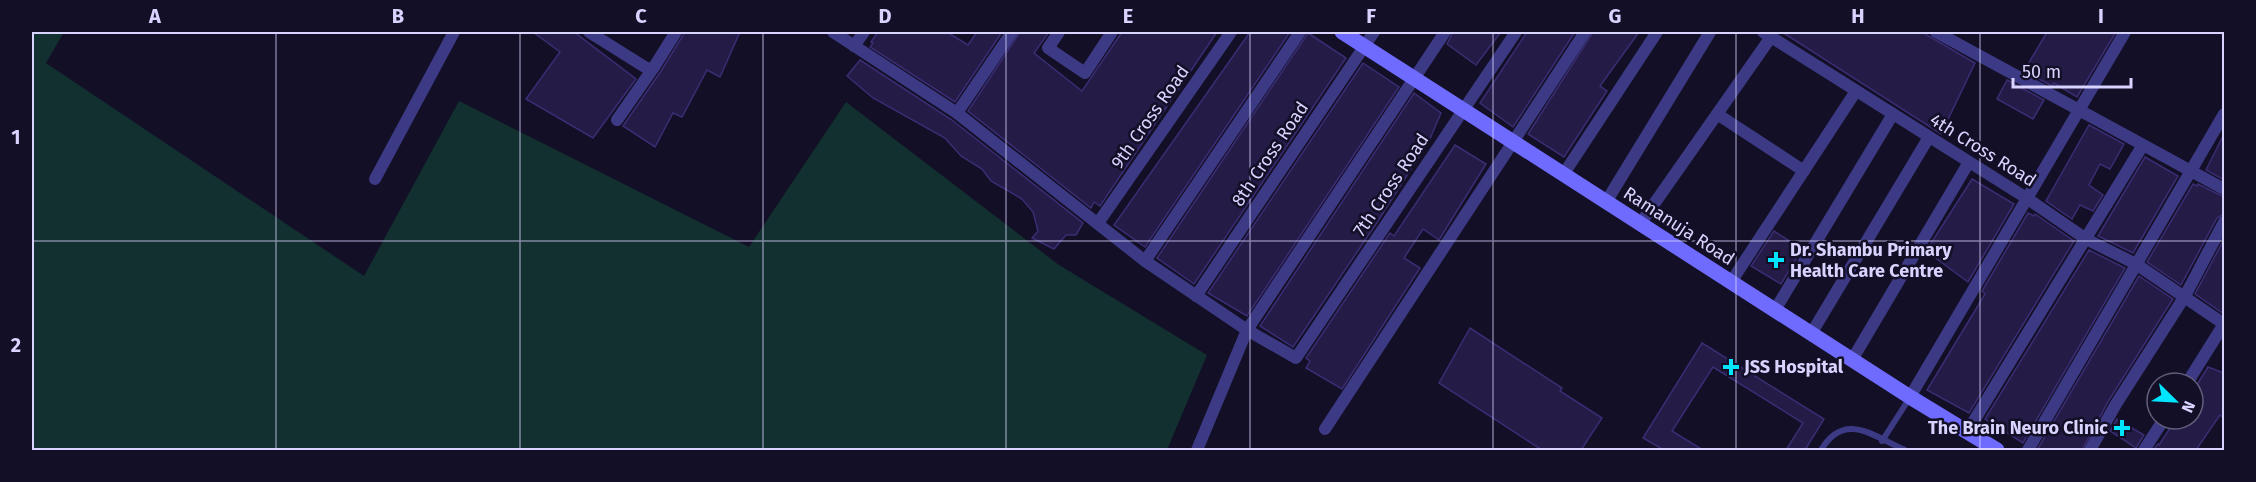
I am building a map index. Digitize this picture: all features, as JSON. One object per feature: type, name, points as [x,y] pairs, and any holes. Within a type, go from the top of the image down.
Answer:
[{"type":"street","points":[[375,179],[454,32]]},
{"type":"street","points":[[590,32],[648,69],[654,67]]},
{"type":"street","points":[[617,120],[676,32]]},
{"type":"street","points":[[833,32],[957,113],[1145,261],[1247,330]]},
{"type":"street","points":[[854,45],[864,32]]},
{"type":"street","points":[[957,113],[1012,32]]},
{"type":"street","points":[[1059,32],[1048,48],[1084,73],[1112,32]]},
{"type":"street","name":"9th Cross Road","points":[[1098,223],[1231,32]]},
{"type":"street","points":[[1145,261],[1300,32]]},
{"type":"street","name":"Ramanuja Road","points":[[1342,32],[1910,398],[1997,450]]},
{"type":"street","name":"8th Cross Road","points":[[1196,296],[1374,32]]},
{"type":"street","points":[[1197,450],[1247,330],[1444,32]]},
{"type":"street","name":"7th Cross Road","points":[[1247,330],[1296,358],[1516,32]]},
{"type":"street","points":[[1325,429],[1585,32]]},
{"type":"street","points":[[1563,175],[1657,32]]},
{"type":"street","points":[[1606,202],[1710,32]]},
{"type":"street","points":[[1936,32],[2224,189]]},
{"type":"street","points":[[1910,398],[2125,32]]},
{"type":"street","points":[[1640,224],[1717,114],[1767,34]]},
{"type":"street","name":"4th Cross Road","points":[[1767,34],[2028,199],[2086,239],[2136,264],[2224,324]]},
{"type":"street","points":[[1731,282],[1856,91]]},
{"type":"street","points":[[1717,114],[1804,171]]},
{"type":"street","points":[[1774,310],[1893,114]]},
{"type":"street","points":[[2028,450],[2224,114]]},
{"type":"street","points":[[1811,334],[1929,137]]},
{"type":"street","points":[[1967,432],[2143,145]]},
{"type":"street","points":[[1852,360],[1969,162]]},
{"type":"street","points":[[2091,450],[2163,327],[2185,296],[2224,222]]},
{"type":"street","points":[[2195,371],[2224,324]]},
{"type":"street","points":[[2144,450],[2156,431]]},
{"type":"lane","points":[[1882,441],[1910,398]]},
{"type":"lane","points":[[1821,450],[1827,440],[1848,427],[1862,429],[1882,441],[1905,450]]},
{"type":"green space","points":[[32,32],[64,32],[46,63],[364,276],[459,101],[749,247],[846,102],[1059,265],[1207,355],[1167,450],[32,450]]},
{"type":"building","points":[[533,32],[574,32],[636,79],[593,138],[526,99],[560,52]]},
{"type":"building","points":[[685,32],[740,32],[720,77],[707,70],[682,117],[673,113],[655,147],[623,126]]},
{"type":"building","points":[[878,32],[947,32],[968,45],[977,32],[1002,32],[955,102],[870,47]]},
{"type":"building","points":[[1020,32],[1049,32],[1034,53],[1082,91],[1122,32],[1217,32],[1100,206],[1094,202],[1091,208],[968,111]]},
{"type":"building","points":[[1250,32],[1290,32],[1145,247],[1114,225]]},
{"type":"building","points":[[1453,32],[1501,32],[1476,65],[1447,44]]},
{"type":"building","points":[[1527,32],[1575,32],[1513,127],[1480,103]]},
{"type":"building","points":[[1593,32],[1639,32],[1600,86],[1607,91],[1564,157],[1528,134]]},
{"type":"building","points":[[1782,32],[1922,32],[1975,63],[1941,134]]},
{"type":"building","points":[[2047,32],[2116,32],[2077,97],[2054,83],[2052,86],[2024,71]]},
{"type":"building","points":[[1308,33],[1346,58],[1194,284],[1157,258]]},
{"type":"building","points":[[860,60],[952,120],[1083,223],[1076,235],[1066,235],[1054,249],[1032,238],[1038,231],[1033,212],[1022,199],[991,181],[982,169],[961,156],[945,138],[873,98],[847,76]]},
{"type":"building","points":[[1363,63],[1399,87],[1247,316],[1208,293]]},
{"type":"building","points":[[2007,80],[2044,100],[2033,119],[1997,99]]},
{"type":"building","points":[[1414,93],[1441,113],[1429,141],[1293,347],[1260,326]]},
{"type":"building","points":[[2089,125],[2124,144],[2110,169],[2100,164],[2089,185],[2103,195],[2093,211],[2080,205],[2072,219],[2046,201]]},
{"type":"building","points":[[2224,134],[2224,180],[2206,170]]},
{"type":"building","points":[[1455,145],[1486,164],[1439,240],[1423,229],[1404,258],[1420,268],[1342,389],[1306,368],[1310,361],[1306,358],[1390,233],[1394,236]]},
{"type":"building","points":[[2145,157],[2178,176],[2133,253],[2098,236]]},
{"type":"building","points":[[1972,179],[2014,204],[1968,282],[1926,251]]},
{"type":"building","points":[[2193,184],[2197,186],[2198,184],[2224,197],[2224,214],[2217,218],[2181,285],[2147,262]]},
{"type":"building","points":[[2028,213],[2034,216],[2035,214],[2074,241],[1969,413],[1927,390],[1985,294],[1982,291]]},
{"type":"building","points":[[1774,231],[1802,249],[1781,284],[1751,266]]},
{"type":"building","points":[[2224,239],[2224,314],[2195,294]]},
{"type":"building","points":[[2089,250],[2125,268],[2023,443],[1985,419]]},
{"type":"building","points":[[2139,276],[2173,299],[2109,400],[2082,450],[2037,450]]},
{"type":"building","points":[[1470,328],[1562,388],[1560,391],[1602,418],[1581,450],[1542,450],[1439,383]]},
{"type":"building","points":[[1702,343],[1824,419],[1805,450],[1786,450],[1803,423],[1713,367],[1672,431],[1703,450],[1664,450],[1643,438]]},
{"type":"building","points":[[2208,367],[2224,373],[2224,418],[2220,415],[2196,450],[2153,450],[2168,431],[2205,431],[2205,372]]},
{"type":"building","points":[[2117,419],[2144,435],[2136,448],[2110,431]]},
{"type":"place","name":"Dr. Shambu Primary Health Care Centre","points":[[1776,260]]},
{"type":"place","name":"JSS Hospital","points":[[1731,367]]},
{"type":"place","name":"The Brain Neuro Clinic","points":[[2122,428]]}]
